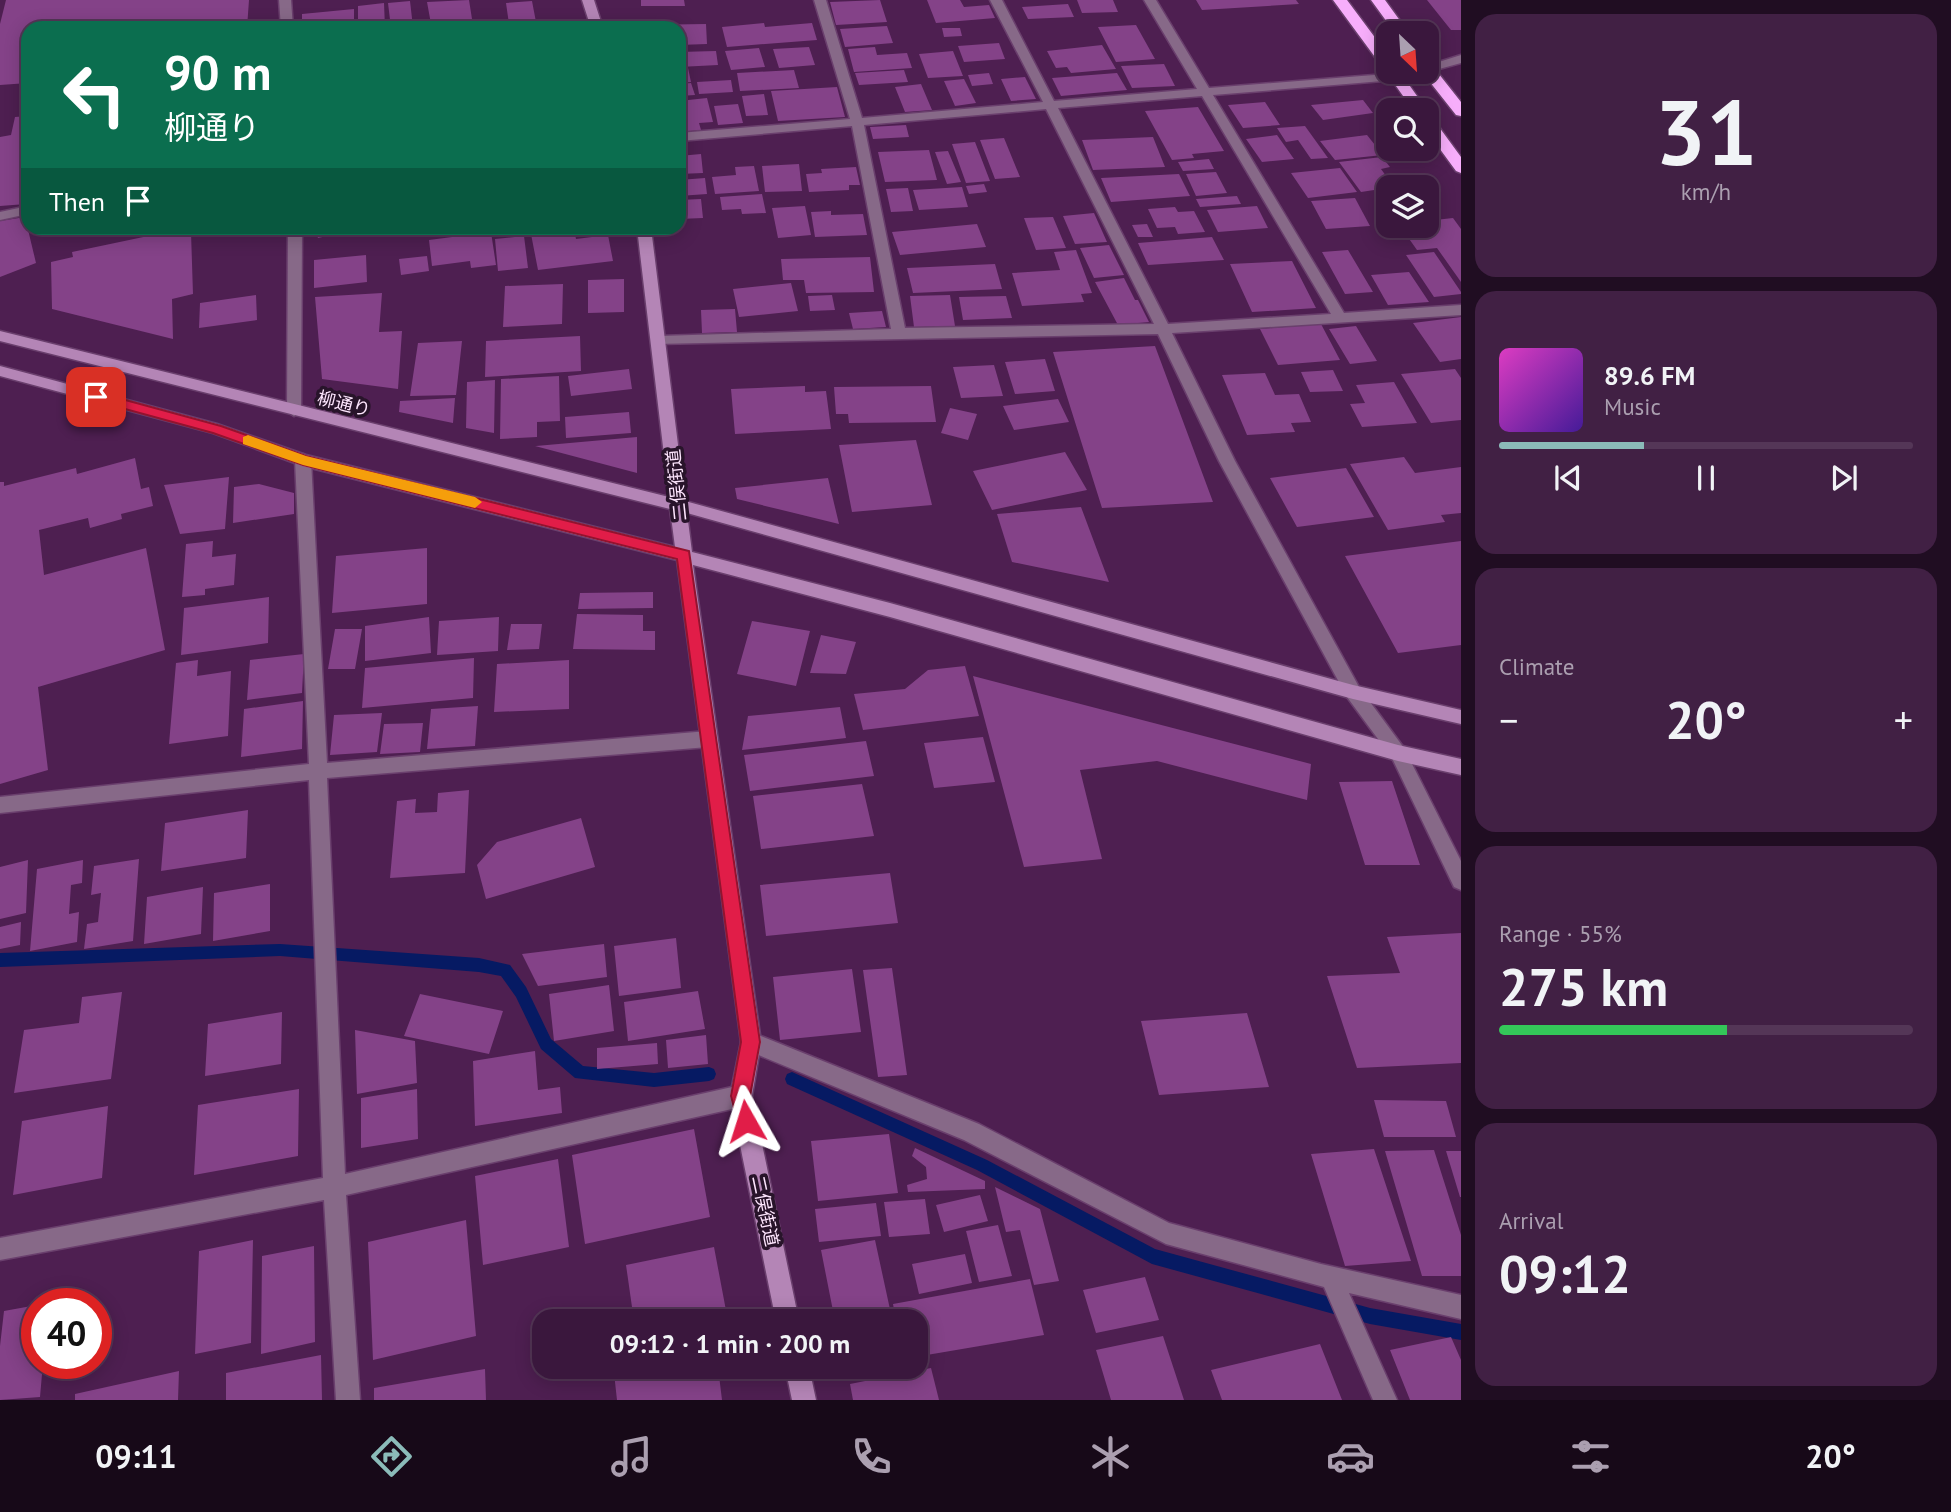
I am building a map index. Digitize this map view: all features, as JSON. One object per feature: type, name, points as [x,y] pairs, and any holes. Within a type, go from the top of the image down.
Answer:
[{"type":"highway","points":[[1340,0],[1376,49]]},
{"type":"highway","points":[[1378,0],[1393,21]]},
{"type":"highway","points":[[1439,84],[1461,112]]},
{"type":"highway","points":[[1439,137],[1461,168]]},
{"type":"street","points":[[285,0],[286,21]]},
{"type":"street","points":[[588,0],[595,21]]},
{"type":"street","points":[[820,0],[858,122],[899,333]]},
{"type":"street","points":[[996,0],[1227,461],[1353,692],[1398,752],[1461,881]]},
{"type":"street","points":[[1150,0],[1340,317]]},
{"type":"street","points":[[1439,65],[1461,59]]},
{"type":"street","points":[[686,135],[1050,106],[1376,73]]},
{"type":"street","points":[[0,216],[21,212]]},
{"type":"street","points":[[294,411],[295,235]]},
{"type":"street","name":"二俣街道","points":[[645,235],[708,739],[751,1042],[741,1096],[785,1309]]},
{"type":"street","points":[[660,341],[899,333],[1163,329],[1461,310]]},
{"type":"street","name":"柳通り","points":[[0,336],[679,505],[1353,692],[1461,717]]},
{"type":"street","points":[[0,372],[217,429],[303,460],[684,555],[1398,752],[1461,767]]},
{"type":"street","points":[[303,460],[330,999],[334,1187],[348,1400]]},
{"type":"street","points":[[0,805],[319,771],[708,739]]},
{"type":"street","points":[[751,1042],[971,1132],[1166,1233],[1336,1285],[1461,1307]]},
{"type":"street","points":[[0,1249],[334,1187],[741,1096]]},
{"type":"street","points":[[1336,1285],[1356,1338],[1385,1400]]},
{"type":"street","points":[[800,1379],[804,1400]]},
{"type":"building","points":[[6,0],[249,0],[248,21],[21,21],[21,84],[0,85],[0,24]]},
{"type":"building","points":[[469,0],[472,19],[430,21],[427,2]]},
{"type":"building","points":[[641,0],[684,0],[685,6],[641,6]]},
{"type":"building","points":[[880,0],[887,22],[836,25],[830,2]]},
{"type":"building","points":[[927,0],[960,0],[964,7],[989,5],[995,18],[936,23]]},
{"type":"building","points":[[1077,0],[1113,0],[1118,12],[1082,13]]},
{"type":"building","points":[[1196,0],[1296,0],[1299,4],[1202,10]]},
{"type":"building","points":[[1427,0],[1461,0],[1461,30],[1451,30]]},
{"type":"building","points":[[410,1],[412,21],[390,21],[388,3]]},
{"type":"building","points":[[532,1],[536,21],[509,21],[506,3]]},
{"type":"building","points":[[384,3],[385,21],[358,21],[358,6]]},
{"type":"building","points":[[1068,4],[1074,17],[1028,19],[1022,7]]},
{"type":"building","points":[[354,9],[354,21],[302,21],[302,14]]},
{"type":"building","points":[[764,23],[765,27],[812,23],[817,40],[727,47],[722,27]]},
{"type":"building","points":[[686,24],[706,24],[707,44],[686,45]]},
{"type":"building","points":[[1136,25],[1155,59],[1116,62],[1098,27]]},
{"type":"building","points":[[887,26],[893,43],[845,47],[840,29]]},
{"type":"building","points":[[942,28],[960,28],[962,36],[944,37]]},
{"type":"building","points":[[999,43],[1005,59],[964,62],[958,46]]},
{"type":"building","points":[[1102,45],[1116,69],[1071,73],[1067,67],[1056,68],[1047,51]]},
{"type":"building","points":[[809,47],[815,65],[779,68],[773,49]]},
{"type":"building","points":[[875,47],[877,55],[907,53],[912,68],[854,72],[848,49]]},
{"type":"building","points":[[759,48],[765,67],[731,70],[725,51]]},
{"type":"building","points":[[716,51],[718,65],[686,67],[686,52]]},
{"type":"building","points":[[953,51],[963,76],[928,78],[919,54]]},
{"type":"building","points":[[1164,64],[1175,86],[1132,88],[1121,66]]},
{"type":"building","points":[[688,68],[691,82],[686,82]]},
{"type":"building","points":[[794,70],[799,88],[740,91],[737,73]]},
{"type":"building","points":[[904,70],[908,82],[859,85],[855,73]]},
{"type":"building","points":[[989,73],[993,84],[972,86],[968,75]]},
{"type":"building","points":[[1117,73],[1127,90],[1061,96],[1052,78]]},
{"type":"building","points":[[1025,77],[1036,99],[1011,101],[1001,79]]},
{"type":"building","points":[[964,79],[976,103],[955,106],[944,81]]},
{"type":"building","points":[[731,80],[733,92],[699,94],[697,82]]},
{"type":"building","points":[[686,83],[691,83],[695,95],[686,96]]},
{"type":"building","points":[[921,84],[932,110],[905,112],[895,87]]},
{"type":"building","points":[[837,87],[845,117],[778,121],[771,91]]},
{"type":"building","points":[[764,94],[768,115],[746,116],[742,96]]},
{"type":"building","points":[[707,98],[713,122],[699,123],[701,130],[686,131],[686,100]]},
{"type":"building","points":[[1363,100],[1373,113],[1323,120],[1311,105]]},
{"type":"building","points":[[1265,102],[1280,125],[1243,128],[1228,105]]},
{"type":"building","points":[[738,104],[743,123],[718,125],[714,106]]},
{"type":"building","points":[[1198,107],[1224,151],[1192,154],[1194,158],[1172,160],[1145,111]]},
{"type":"building","points":[[15,117],[21,117],[21,204],[0,206],[0,137],[11,135]]},
{"type":"building","points":[[906,125],[909,137],[873,139],[870,127]]},
{"type":"building","points":[[1305,126],[1328,158],[1311,159],[1298,140],[1286,142],[1277,128]]},
{"type":"building","points":[[1277,135],[1294,159],[1262,162],[1246,139]]},
{"type":"building","points":[[1367,135],[1376,146],[1376,156],[1335,160],[1320,141]]},
{"type":"building","points":[[1153,137],[1165,167],[1093,170],[1082,140]]},
{"type":"building","points":[[1004,138],[1020,177],[995,179],[980,140]]},
{"type":"building","points":[[975,142],[990,181],[966,183],[952,144]]},
{"type":"building","points":[[929,150],[937,180],[885,182],[878,152]]},
{"type":"building","points":[[948,151],[961,182],[947,184],[935,152]]},
{"type":"building","points":[[701,154],[703,173],[686,174],[686,155]]},
{"type":"building","points":[[1376,158],[1376,161],[1385,161],[1390,167],[1381,169],[1385,175],[1376,175],[1376,190],[1361,192],[1339,162]]},
{"type":"building","points":[[1209,159],[1214,169],[1183,171],[1178,162]]},
{"type":"building","points":[[799,164],[802,191],[765,192],[762,166]]},
{"type":"building","points":[[754,166],[759,191],[715,194],[712,177],[736,175],[735,167]]},
{"type":"building","points":[[856,167],[860,185],[849,185],[849,190],[809,192],[806,174],[822,173],[821,169]]},
{"type":"building","points":[[1340,168],[1357,192],[1308,198],[1291,173]]},
{"type":"building","points":[[1216,172],[1227,193],[1196,196],[1186,174]]},
{"type":"building","points":[[1179,174],[1190,196],[1111,202],[1101,178]]},
{"type":"building","points":[[705,178],[707,194],[686,196],[686,179]]},
{"type":"building","points":[[984,184],[987,192],[969,194],[966,186]]},
{"type":"building","points":[[962,187],[968,207],[919,210],[913,190]]},
{"type":"building","points":[[908,188],[913,211],[891,212],[886,189]]},
{"type":"building","points":[[762,194],[766,213],[742,214],[741,209],[722,210],[720,197]]},
{"type":"building","points":[[1237,196],[1241,204],[1200,207],[1196,199]]},
{"type":"building","points":[[1355,198],[1370,226],[1326,229],[1311,201]]},
{"type":"building","points":[[701,199],[703,218],[686,219],[686,200]]},
{"type":"building","points":[[805,206],[811,235],[778,238],[772,208]]},
{"type":"building","points":[[1257,206],[1268,228],[1218,232],[1207,210]]},
{"type":"building","points":[[1175,207],[1178,212],[1194,211],[1205,232],[1178,234],[1175,227],[1157,228],[1148,209]]},
{"type":"building","points":[[831,211],[831,215],[863,214],[867,235],[815,237],[811,212]]},
{"type":"building","points":[[1094,213],[1107,242],[1075,244],[1063,216]]},
{"type":"building","points":[[1053,217],[1066,248],[1036,250],[1024,218]]},
{"type":"building","points":[[21,218],[21,235],[29,235],[36,263],[0,277],[0,221]]},
{"type":"building","points":[[1453,218],[1461,229],[1461,282],[1437,248],[1417,250],[1408,238],[1439,238],[1439,220]]},
{"type":"building","points":[[977,224],[986,247],[900,255],[892,232]]},
{"type":"building","points":[[1147,224],[1153,237],[1138,237],[1132,225]]},
{"type":"building","points":[[153,235],[191,235],[193,294],[172,299],[173,339],[52,309],[51,262],[73,257],[72,252]]},
{"type":"building","points":[[491,235],[496,265],[471,268],[470,261],[432,266],[429,240]]},
{"type":"building","points":[[531,235],[575,235],[576,239],[608,235],[613,261],[538,270]]},
{"type":"building","points":[[524,236],[528,268],[498,271],[495,239]]},
{"type":"building","points":[[1212,237],[1224,260],[1148,265],[1138,243]]},
{"type":"building","points":[[1109,245],[1124,275],[1094,278],[1080,248]]},
{"type":"building","points":[[1076,250],[1092,293],[1081,294],[1084,302],[1022,306],[1012,273],[1060,270],[1054,252]]},
{"type":"building","points":[[1348,250],[1373,292],[1345,294],[1322,252]]},
{"type":"building","points":[[1434,252],[1461,294],[1434,297],[1406,255]]},
{"type":"building","points":[[366,255],[367,282],[314,288],[314,260]]},
{"type":"building","points":[[427,256],[429,271],[401,275],[399,259]]},
{"type":"building","points":[[870,257],[874,292],[806,293],[804,280],[783,280],[781,259]]},
{"type":"building","points":[[1292,261],[1316,308],[1252,312],[1230,264]]},
{"type":"building","points":[[995,264],[1002,289],[913,293],[907,268]]},
{"type":"building","points":[[1409,272],[1429,302],[1388,305],[1371,275]]},
{"type":"building","points":[[1124,278],[1149,322],[1118,325],[1095,282]]},
{"type":"building","points":[[624,279],[624,312],[588,313],[588,280]]},
{"type":"building","points":[[791,283],[798,311],[739,317],[733,289]]},
{"type":"building","points":[[563,284],[562,324],[503,327],[505,286]]},
{"type":"building","points":[[382,293],[379,332],[402,331],[398,389],[322,379],[315,297]]},
{"type":"building","points":[[256,295],[257,320],[199,328],[200,303]]},
{"type":"building","points":[[832,295],[835,310],[810,311],[808,296]]},
{"type":"building","points":[[950,295],[955,326],[914,327],[910,296]]},
{"type":"building","points":[[1006,296],[1012,318],[963,320],[959,297]]},
{"type":"building","points":[[735,309],[737,332],[702,333],[701,310]]},
{"type":"building","points":[[882,311],[886,327],[853,329],[849,313]]},
{"type":"building","points":[[1461,317],[1461,359],[1440,362],[1413,323]]},
{"type":"building","points":[[1321,324],[1340,360],[1278,365],[1260,329]]},
{"type":"building","points":[[1356,326],[1377,361],[1350,364],[1329,329]]},
{"type":"building","points":[[580,336],[581,371],[485,377],[486,341]]},
{"type":"building","points":[[462,341],[456,395],[410,396],[418,343]]},
{"type":"building","points":[[1155,346],[1213,502],[1102,508],[1053,352]]},
{"type":"building","points":[[1045,359],[1055,391],[1015,394],[1005,362]]},
{"type":"building","points":[[994,365],[1003,396],[961,398],[953,367]]},
{"type":"building","points":[[629,369],[632,389],[571,396],[568,376]]},
{"type":"building","points":[[1455,369],[1461,378],[1461,420],[1431,423],[1401,374]]},
{"type":"building","points":[[1333,370],[1343,391],[1310,392],[1301,372]]},
{"type":"building","points":[[1265,373],[1275,395],[1299,394],[1311,422],[1291,423],[1295,432],[1247,435],[1222,375]]},
{"type":"building","points":[[559,376],[560,421],[537,422],[537,437],[500,439],[501,379]]},
{"type":"building","points":[[495,380],[494,433],[466,428],[467,382]]},
{"type":"building","points":[[1394,382],[1417,423],[1362,427],[1350,404],[1365,403],[1356,385]]},
{"type":"building","points":[[805,386],[805,392],[826,391],[831,429],[735,434],[731,389]]},
{"type":"building","points":[[931,386],[936,422],[849,423],[848,414],[836,414],[834,387]]},
{"type":"building","points":[[455,398],[453,423],[399,412],[400,401]]},
{"type":"building","points":[[1058,399],[1069,422],[1014,430],[1003,406]]},
{"type":"building","points":[[950,408],[977,414],[968,440],[941,433]]},
{"type":"building","points":[[629,412],[631,433],[566,438],[565,417]]},
{"type":"building","points":[[637,437],[637,473],[535,446],[536,446]]},
{"type":"building","points":[[916,440],[932,505],[852,512],[839,445]]},
{"type":"building","points":[[1065,452],[1087,490],[992,510],[973,471]]},
{"type":"building","points":[[1404,457],[1415,473],[1461,467],[1461,513],[1441,515],[1445,522],[1388,530],[1350,464]]},
{"type":"building","points":[[135,458],[141,489],[149,487],[153,506],[121,514],[122,519],[90,528],[88,518],[39,530],[44,575],[146,548],[165,650],[38,687],[48,770],[0,784],[0,482],[4,482],[4,486],[76,468],[77,474]]},
{"type":"building","points":[[1346,468],[1374,517],[1297,527],[1270,478]]},
{"type":"building","points":[[229,477],[225,529],[180,534],[164,485]]},
{"type":"building","points":[[828,478],[839,524],[737,499],[735,488]]},
{"type":"building","points":[[259,484],[294,493],[294,514],[233,523],[234,487]]},
{"type":"building","points":[[1081,507],[1109,582],[1012,562],[997,514]]},
{"type":"building","points":[[213,541],[212,557],[236,554],[234,585],[205,589],[205,595],[182,597],[186,544]]},
{"type":"building","points":[[1461,541],[1461,645],[1398,653],[1345,556]]},
{"type":"building","points":[[427,548],[427,604],[332,613],[336,556]]},
{"type":"building","points":[[653,592],[653,608],[578,609],[580,593]]},
{"type":"building","points":[[269,597],[268,643],[181,655],[184,608]]},
{"type":"building","points":[[577,614],[643,615],[643,631],[655,631],[655,650],[573,649]]},
{"type":"building","points":[[429,617],[431,653],[365,661],[365,626]]},
{"type":"building","points":[[499,617],[498,651],[437,655],[439,621]]},
{"type":"building","points":[[752,621],[810,631],[796,686],[737,674]]},
{"type":"building","points":[[511,624],[542,624],[539,649],[507,650]]},
{"type":"building","points":[[335,629],[362,629],[355,669],[328,669]]},
{"type":"building","points":[[821,635],[856,642],[846,674],[810,673]]},
{"type":"building","points":[[304,654],[302,693],[247,700],[250,660]]},
{"type":"building","points":[[474,658],[473,698],[362,708],[365,668]]},
{"type":"building","points":[[198,660],[197,676],[231,671],[228,736],[169,744],[176,663]]},
{"type":"building","points":[[569,660],[569,709],[494,712],[497,664]]},
{"type":"building","points":[[965,666],[979,716],[863,730],[854,694],[905,689],[928,670]]},
{"type":"building","points":[[973,676],[1311,764],[1307,800],[1157,761],[1080,770],[1102,859],[1024,867]]},
{"type":"building","points":[[303,701],[302,749],[241,757],[244,709]]},
{"type":"building","points":[[478,706],[475,746],[427,749],[431,709]]},
{"type":"building","points":[[840,707],[846,738],[742,750],[748,716]]},
{"type":"building","points":[[382,713],[377,752],[330,755],[334,715]]},
{"type":"building","points":[[423,723],[420,752],[380,754],[384,724]]},
{"type":"building","points":[[983,737],[995,782],[934,788],[924,743]]},
{"type":"building","points":[[866,741],[874,776],[750,791],[744,755]]},
{"type":"building","points":[[1392,781],[1420,865],[1365,865],[1339,782]]},
{"type":"building","points":[[862,784],[874,836],[761,849],[753,796]]},
{"type":"building","points":[[469,790],[465,873],[390,878],[397,801],[416,799],[415,813],[437,812],[438,793]]},
{"type":"building","points":[[248,810],[246,858],[161,871],[165,823]]},
{"type":"building","points":[[581,818],[595,867],[486,899],[477,865],[497,842]]},
{"type":"building","points":[[139,859],[133,941],[84,949],[87,924],[98,922],[101,893],[91,895],[94,866]]},
{"type":"building","points":[[28,860],[26,913],[0,919],[0,867]]},
{"type":"building","points":[[83,860],[82,883],[71,885],[69,914],[79,912],[77,942],[30,951],[37,869]]},
{"type":"building","points":[[890,873],[898,923],[766,936],[760,885]]},
{"type":"building","points":[[270,884],[270,931],[213,941],[214,893]]},
{"type":"building","points":[[203,887],[201,934],[144,944],[147,897]]},
{"type":"building","points":[[21,922],[20,945],[0,949],[0,927]]},
{"type":"building","points":[[1461,933],[1461,1063],[1357,1068],[1327,976],[1400,973],[1387,937]]},
{"type":"building","points":[[676,938],[681,988],[619,996],[614,946]]},
{"type":"building","points":[[604,944],[607,977],[538,986],[522,954]]},
{"type":"building","points":[[892,968],[907,1075],[878,1077],[863,970]]},
{"type":"building","points":[[852,969],[861,1032],[780,1040],[773,977]]},
{"type":"building","points":[[609,985],[614,1031],[554,1041],[549,994]]},
{"type":"building","points":[[698,991],[705,1029],[628,1041],[624,1002]]},
{"type":"building","points":[[122,992],[111,1079],[14,1093],[24,1030],[79,1023],[82,997]]},
{"type":"building","points":[[420,994],[503,1011],[489,1054],[404,1036]]},
{"type":"building","points":[[282,1012],[281,1064],[205,1076],[208,1024]]},
{"type":"building","points":[[1247,1013],[1269,1087],[1159,1095],[1141,1021]]},
{"type":"building","points":[[355,1030],[415,1041],[417,1083],[357,1094]]},
{"type":"building","points":[[706,1035],[708,1064],[668,1068],[666,1040]]},
{"type":"building","points":[[657,1043],[658,1064],[597,1069],[597,1048]]},
{"type":"building","points":[[535,1051],[538,1090],[560,1087],[562,1113],[475,1126],[473,1061]]},
{"type":"building","points":[[299,1089],[298,1156],[194,1175],[198,1105]]},
{"type":"building","points":[[417,1089],[418,1139],[361,1148],[361,1098]]},
{"type":"building","points":[[1374,1100],[1446,1101],[1456,1137],[1384,1137]]},
{"type":"building","points":[[108,1106],[102,1178],[13,1195],[22,1121]]},
{"type":"building","points":[[694,1129],[710,1217],[585,1244],[572,1155]]},
{"type":"building","points":[[889,1134],[898,1193],[818,1201],[811,1141]]},
{"type":"building","points":[[915,1148],[985,1181],[985,1189],[908,1192],[907,1185],[927,1179],[926,1167],[912,1156]]},
{"type":"building","points":[[1374,1149],[1411,1261],[1345,1266],[1311,1154]]},
{"type":"building","points":[[1434,1150],[1461,1235],[1461,1276],[1422,1276],[1385,1151]]},
{"type":"building","points":[[1446,1151],[1461,1151],[1461,1197],[1460,1197]]},
{"type":"building","points":[[558,1159],[569,1247],[483,1265],[475,1176]]},
{"type":"building","points":[[995,1187],[1040,1209],[1059,1281],[1034,1285],[1020,1230],[1006,1232]]},
{"type":"building","points":[[980,1195],[988,1221],[944,1232],[936,1205]]},
{"type":"building","points":[[925,1199],[930,1234],[889,1237],[884,1202]]},
{"type":"building","points":[[876,1203],[881,1236],[819,1242],[815,1209]]},
{"type":"building","points":[[466,1220],[476,1336],[373,1360],[368,1242]]},
{"type":"building","points":[[998,1225],[1012,1276],[979,1282],[966,1231]]},
{"type":"building","points":[[253,1240],[251,1343],[195,1354],[199,1251]]},
{"type":"building","points":[[875,1240],[890,1309],[833,1309],[821,1250]]},
{"type":"building","points":[[314,1246],[315,1342],[261,1354],[262,1256]]},
{"type":"building","points":[[714,1247],[726,1309],[632,1309],[626,1265]]},
{"type":"building","points":[[965,1254],[972,1283],[919,1294],[912,1264]]},
{"type":"building","points":[[1145,1277],[1159,1320],[1096,1333],[1083,1290]]},
{"type":"building","points":[[1030,1279],[1044,1335],[928,1355],[928,1309],[894,1309],[893,1304]]},
{"type":"building","points":[[21,1308],[21,1379],[42,1379],[40,1397],[0,1400],[0,1346],[4,1311]]},
{"type":"building","points":[[1163,1336],[1184,1400],[1111,1400],[1096,1350]]},
{"type":"building","points":[[1451,1337],[1461,1360],[1461,1400],[1410,1400],[1390,1350]]},
{"type":"building","points":[[1320,1344],[1342,1400],[1222,1400],[1211,1370]]},
{"type":"building","points":[[321,1355],[322,1400],[226,1400],[226,1373]]},
{"type":"building","points":[[931,1368],[939,1400],[853,1400],[850,1384],[875,1379],[928,1379],[928,1369]]},
{"type":"building","points":[[485,1369],[486,1400],[374,1400],[374,1388]]},
{"type":"building","points":[[179,1371],[178,1400],[75,1400],[75,1394]]},
{"type":"building","points":[[615,1379],[719,1379],[722,1400],[617,1400]]},
{"type":"waterway","points":[[0,960],[280,950],[479,965],[505,970],[521,992],[546,1044],[580,1073],[654,1080],[709,1074]]},
{"type":"waterway","points":[[792,1079],[982,1165],[1152,1256],[1370,1316],[1461,1332]]},
{"type":"slow traffic","points":[[248,440],[303,460],[475,502]]},
{"type":"route","points":[[96,397],[217,429],[303,460],[684,555],[751,1042],[741,1096],[746,1121]]}]
